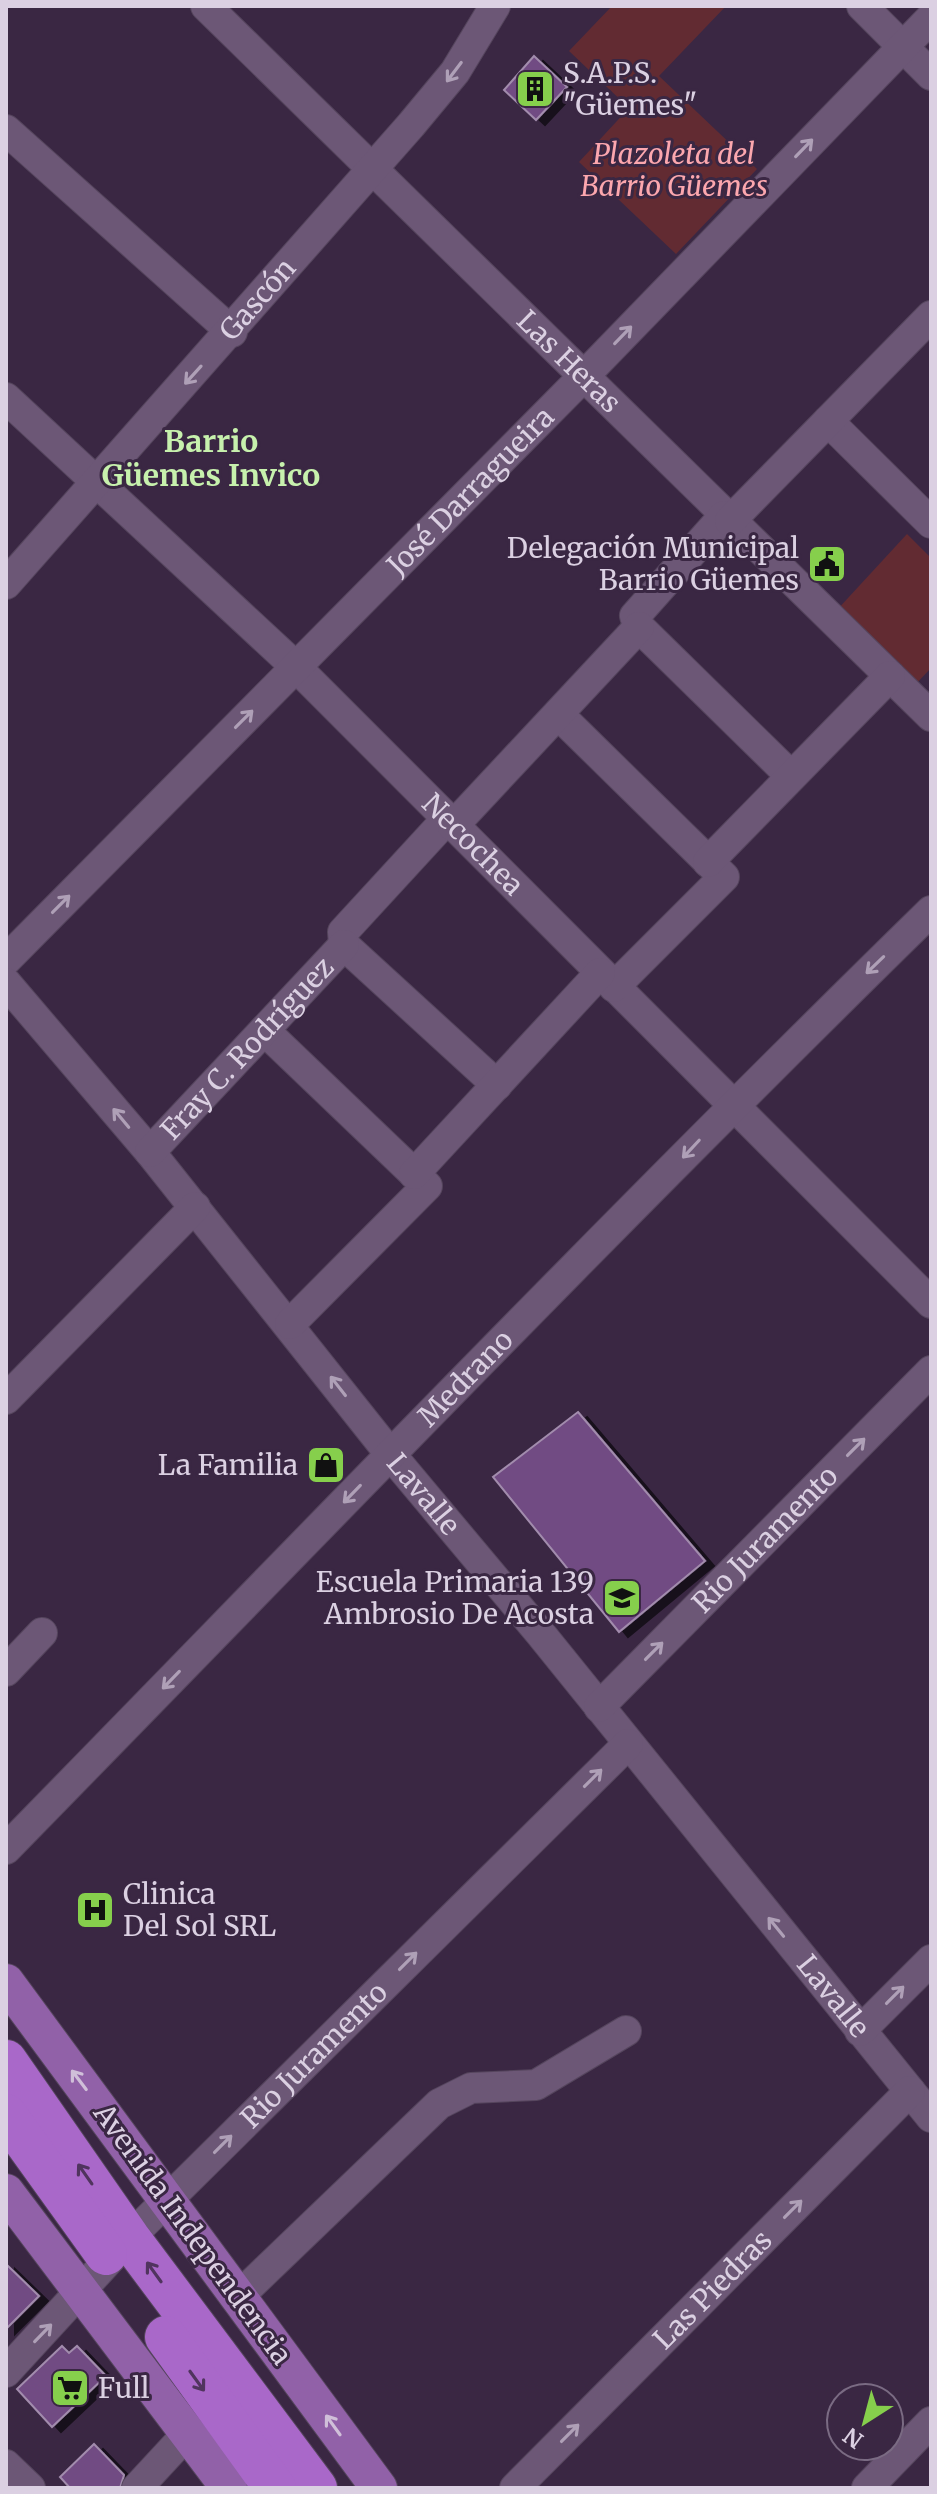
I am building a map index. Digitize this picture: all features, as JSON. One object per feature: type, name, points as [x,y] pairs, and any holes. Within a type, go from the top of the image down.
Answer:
[{"type":"highway","name":"Avenida Independencia","points":[[6,2061],[120,2249],[275,2488]]},
{"type":"highway","name":"Avenida Independencia","points":[[6,2115],[316,2488]]},
{"type":"main road","name":"Avenida Independencia","points":[[6,1982],[379,2488]]},
{"type":"main road","points":[[6,2192],[229,2488]]},
{"type":"street","name":"Las Heras","points":[[206,6],[582,378],[931,716]]},
{"type":"street","name":"Gascón","points":[[6,584],[232,332],[455,72],[495,6]]},
{"type":"street","points":[[862,6],[931,75]]},
{"type":"street","name":"José Darragueira","points":[[6,960],[582,378],[931,18]]},
{"type":"street","points":[[6,130],[232,332]]},
{"type":"street","points":[[791,776],[639,627],[635,616],[727,519],[931,316]]},
{"type":"street","name":"Necochea","points":[[6,398],[296,667],[931,1303]]},
{"type":"street","points":[[828,421],[931,523]]},
{"type":"street","points":[[450,823],[559,715],[639,627]]},
{"type":"street","points":[[708,862],[890,676]]},
{"type":"street","points":[[414,1174],[497,1085],[607,980],[724,877],[559,715]]},
{"type":"street","name":"Fray C. Rodríguez","points":[[150,1152],[266,1032],[344,945],[343,932],[450,823]]},
{"type":"street","name":"Medrano","points":[[6,1849],[631,1213],[734,1104],[931,911]]},
{"type":"street","points":[[344,945],[497,1085]]},
{"type":"street","name":"Lavalle","points":[[6,983],[195,1207],[391,1455],[931,2117]]},
{"type":"street","points":[[266,1032],[427,1186],[290,1324]]},
{"type":"street","points":[[6,1399],[195,1207]]},
{"type":"street","name":"Rio Juramento","points":[[599,1707],[931,1371]]},
{"type":"street","points":[[6,1671],[42,1633]]},
{"type":"street","name":"Rio Juramento","points":[[6,2372],[168,2199],[628,1744]]},
{"type":"street","points":[[860,2031],[931,1960]]},
{"type":"street","points":[[239,2296],[439,2104],[471,2088],[536,2085],[626,2031]]},
{"type":"street","name":"Las Piedras","points":[[515,2488],[910,2091]]},
{"type":"street","points":[[867,2488],[931,2422]]},
{"type":"street","points":[[137,2488],[187,2434]]},
{"type":"street","points":[[6,2465],[30,2488]]},
{"type":"green space","name":"Plazoleta del Barrio Güemes","points":[[612,6],[726,6],[659,76],[757,169],[676,254],[579,162],[629,108],[569,51]]},
{"type":"green space","points":[[907,534],[931,558],[931,668],[915,685],[836,611]]},
{"type":"building","name":"S.A.P.S. \"Güemes\"","points":[[534,56],[567,87],[536,120],[504,90]]},
{"type":"building","points":[[578,1412],[705,1561],[619,1632],[493,1477]]},
{"type":"building","points":[[6,2264],[39,2296],[6,2329]]},
{"type":"building","points":[[62,2346],[69,2353],[77,2346],[106,2376],[52,2427],[17,2389]]},
{"type":"building","points":[[94,2444],[124,2475],[120,2488],[70,2488],[60,2477]]},
{"type":"place","name":"S.A.P.S. \"Güemes\"","points":[[535,89]]},
{"type":"place","name":"Delegación Municipal Barrio Güemes","points":[[827,564]]},
{"type":"place","name":"La Familia","points":[[326,1465]]},
{"type":"place","name":"Escuela Primaria 139 Ambrosio De Acosta","points":[[622,1598]]},
{"type":"place","name":"Clinica Del Sol SRL","points":[[95,1910]]},
{"type":"place","name":"Full","points":[[70,2388]]},
{"type":"district","name":"Barrio Güemes Invico","points":[[211,459]]}]
